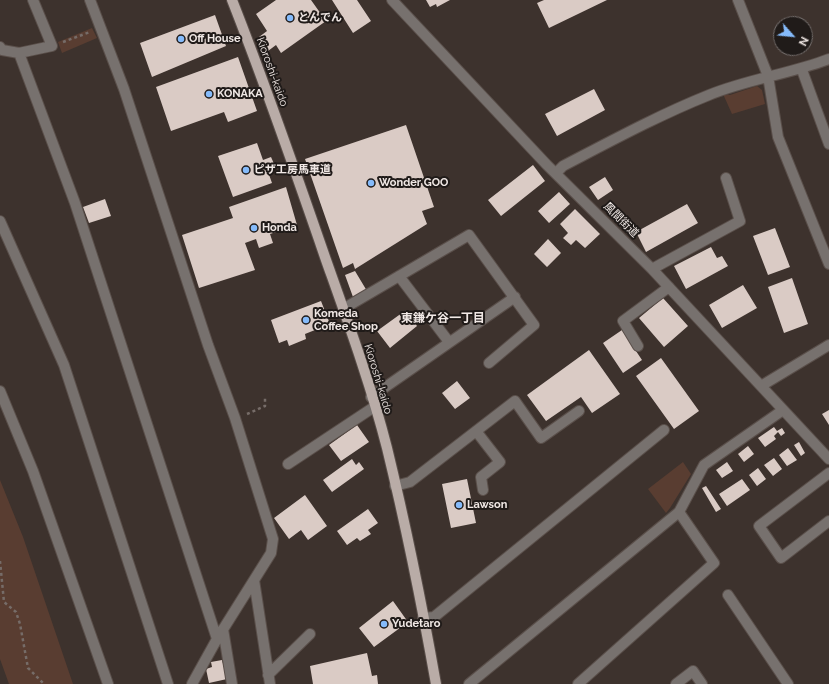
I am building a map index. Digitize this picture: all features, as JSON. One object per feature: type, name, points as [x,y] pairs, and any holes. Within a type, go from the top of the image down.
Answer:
[{"type":"main road","name":"Kioroshi-kaido","points":[[232,0],[289,153],[343,308],[373,402],[395,486],[436,684]]},
{"type":"street","points":[[0,47],[2,50],[19,53],[52,46],[33,0]]},
{"type":"street","points":[[90,0],[124,89],[208,345],[235,418],[274,538],[271,553],[223,629],[192,684]]},
{"type":"street","name":"風間街道","points":[[392,0],[556,173],[652,269],[829,459]]},
{"type":"street","points":[[738,0],[768,76],[778,137],[829,264]]},
{"type":"street","points":[[19,53],[75,202],[217,639]]},
{"type":"street","points":[[556,173],[563,166],[631,130],[710,94],[768,76],[802,70],[829,60]]},
{"type":"street","points":[[802,70],[829,144]]},
{"type":"street","points":[[652,269],[740,221],[726,178]]},
{"type":"street","points":[[0,221],[64,365],[168,684]]},
{"type":"street","points":[[343,308],[469,235],[534,325],[489,363]]},
{"type":"street","points":[[399,276],[449,342]]},
{"type":"street","points":[[638,346],[623,321],[669,287]]},
{"type":"street","points":[[288,464],[373,402],[449,342],[515,297]]},
{"type":"street","points":[[761,386],[829,345]]},
{"type":"street","points":[[0,391],[35,479],[108,684]]},
{"type":"street","points":[[395,486],[410,482],[515,401],[541,438],[579,412]]},
{"type":"street","points":[[469,684],[679,512],[704,465],[783,410]]},
{"type":"street","points":[[423,618],[434,617],[664,430]]},
{"type":"street","points":[[476,431],[500,462],[481,477],[483,490]]},
{"type":"street","points":[[829,473],[759,526],[781,558],[829,521]]},
{"type":"street","points":[[578,684],[714,563],[679,512]]},
{"type":"street","points":[[254,580],[269,679]]},
{"type":"street","points":[[728,595],[788,684]]},
{"type":"street","points":[[223,629],[232,684]]},
{"type":"street","points":[[269,679],[310,634]]},
{"type":"street","points":[[676,684],[693,671],[702,684]]},
{"type":"path","points":[[52,46],[100,28]]},
{"type":"path","points":[[235,418],[265,406],[265,397]]},
{"type":"path","points":[[0,561],[4,602],[16,612],[20,624],[28,668],[44,684]]},
{"type":"shaded area","points":[[92,28],[97,38],[62,53],[58,42]]},
{"type":"shaded area","points":[[757,86],[762,90],[765,104],[732,114],[723,94],[730,95]]},
{"type":"shaded area","points":[[683,462],[691,474],[666,513],[648,489]]},
{"type":"shaded area","points":[[0,480],[23,537],[73,684],[9,684],[0,659]]},
{"type":"building","points":[[276,0],[311,0],[326,21],[281,53],[276,45],[268,51],[259,37],[267,31],[256,14]]},
{"type":"building","points":[[332,0],[357,0],[371,21],[353,33]]},
{"type":"building","points":[[426,0],[450,0],[437,7],[436,4],[430,7]]},
{"type":"building","points":[[544,0],[607,0],[549,28],[537,3]]},
{"type":"building","points":[[215,15],[226,46],[152,77],[140,43]]},
{"type":"building","points":[[238,57],[257,111],[228,122],[224,112],[171,131],[156,87]]},
{"type":"building","points":[[594,89],[605,110],[557,136],[545,114]]},
{"type":"building","points":[[406,125],[434,207],[422,211],[427,224],[355,269],[353,263],[343,268],[305,159]]},
{"type":"building","points":[[257,143],[263,160],[271,157],[275,166],[267,169],[272,183],[233,197],[218,156]]},
{"type":"building","points":[[533,165],[545,181],[501,216],[488,200]]},
{"type":"building","points":[[605,177],[613,190],[598,200],[589,187]]},
{"type":"building","points":[[286,187],[297,225],[270,234],[273,243],[259,248],[256,239],[245,243],[255,270],[199,288],[182,235],[233,218],[229,207]]},
{"type":"building","points":[[559,192],[570,204],[549,223],[538,211]]},
{"type":"building","points":[[105,199],[111,216],[89,223],[83,207]]},
{"type":"building","points":[[687,204],[698,223],[646,252],[636,232]]},
{"type":"building","points":[[575,209],[600,234],[585,248],[576,240],[571,245],[563,238],[568,233],[560,224]]},
{"type":"building","points":[[775,228],[790,267],[768,275],[753,236]]},
{"type":"building","points":[[548,239],[561,253],[547,267],[534,254]]},
{"type":"building","points":[[711,247],[717,258],[722,256],[728,266],[686,289],[674,266]]},
{"type":"building","points":[[355,271],[367,291],[353,297],[345,275]]},
{"type":"building","points":[[792,278],[808,324],[784,333],[768,287]]},
{"type":"building","points":[[743,285],[757,308],[722,328],[709,305]]},
{"type":"building","points":[[663,298],[688,326],[664,347],[639,318]]},
{"type":"building","points":[[321,301],[330,324],[305,334],[306,339],[289,346],[287,340],[279,343],[271,320]]},
{"type":"building","points":[[406,310],[417,326],[390,348],[377,331]]},
{"type":"building","points":[[622,330],[642,360],[623,373],[603,343]]},
{"type":"building","points":[[589,350],[620,394],[592,413],[581,397],[546,421],[527,395]]},
{"type":"building","points":[[661,358],[699,411],[674,429],[636,376]]},
{"type":"building","points":[[457,381],[470,398],[455,409],[442,393]]},
{"type":"building","points":[[829,410],[829,425],[822,414]]},
{"type":"building","points":[[357,425],[369,442],[341,461],[329,445]]},
{"type":"building","points":[[774,427],[777,431],[782,428],[785,433],[781,436],[778,432],[774,436],[776,439],[765,447],[758,438]]},
{"type":"building","points":[[799,442],[805,453],[801,456],[794,445]]},
{"type":"building","points":[[748,446],[754,454],[744,462],[738,454]]},
{"type":"building","points":[[788,448],[797,460],[787,466],[779,455]]},
{"type":"building","points":[[774,458],[782,469],[773,476],[764,465]]},
{"type":"building","points":[[352,459],[356,465],[359,462],[364,469],[332,492],[323,480]]},
{"type":"building","points":[[727,462],[733,471],[722,478],[716,470]]},
{"type":"building","points":[[758,468],[766,479],[757,486],[749,475]]},
{"type":"building","points":[[467,479],[476,523],[451,528],[442,484]]},
{"type":"building","points":[[742,479],[750,490],[727,506],[719,494]]},
{"type":"building","points":[[706,486],[721,509],[716,512],[702,488]]},
{"type":"building","points":[[305,495],[327,526],[308,540],[301,530],[289,539],[274,518]]},
{"type":"building","points":[[368,509],[378,523],[368,530],[371,534],[360,541],[357,538],[347,545],[337,531]]},
{"type":"building","points":[[393,601],[408,622],[374,647],[359,628]]},
{"type":"building","points":[[367,653],[372,676],[377,675],[378,684],[313,684],[310,666]]},
{"type":"building","points":[[222,660],[227,679],[209,683],[206,669],[212,667],[211,662]]},
{"type":"place","name":"とんでん","points":[[290,18]]},
{"type":"place","name":"Off House","points":[[181,39]]},
{"type":"place","name":"KONAKA","points":[[209,94]]},
{"type":"place","name":"ピザ工房馬車道","points":[[246,170]]},
{"type":"place","name":"Wonder GOO","points":[[371,183]]},
{"type":"place","name":"Honda","points":[[254,228]]},
{"type":"place","name":"Komeda Coffee Shop","points":[[306,320]]},
{"type":"place","name":"Lawson","points":[[459,505]]},
{"type":"place","name":"Yudetaro","points":[[384,624]]},
{"type":"district","name":"東鎌ケ谷一丁目","points":[[443,318]]}]
